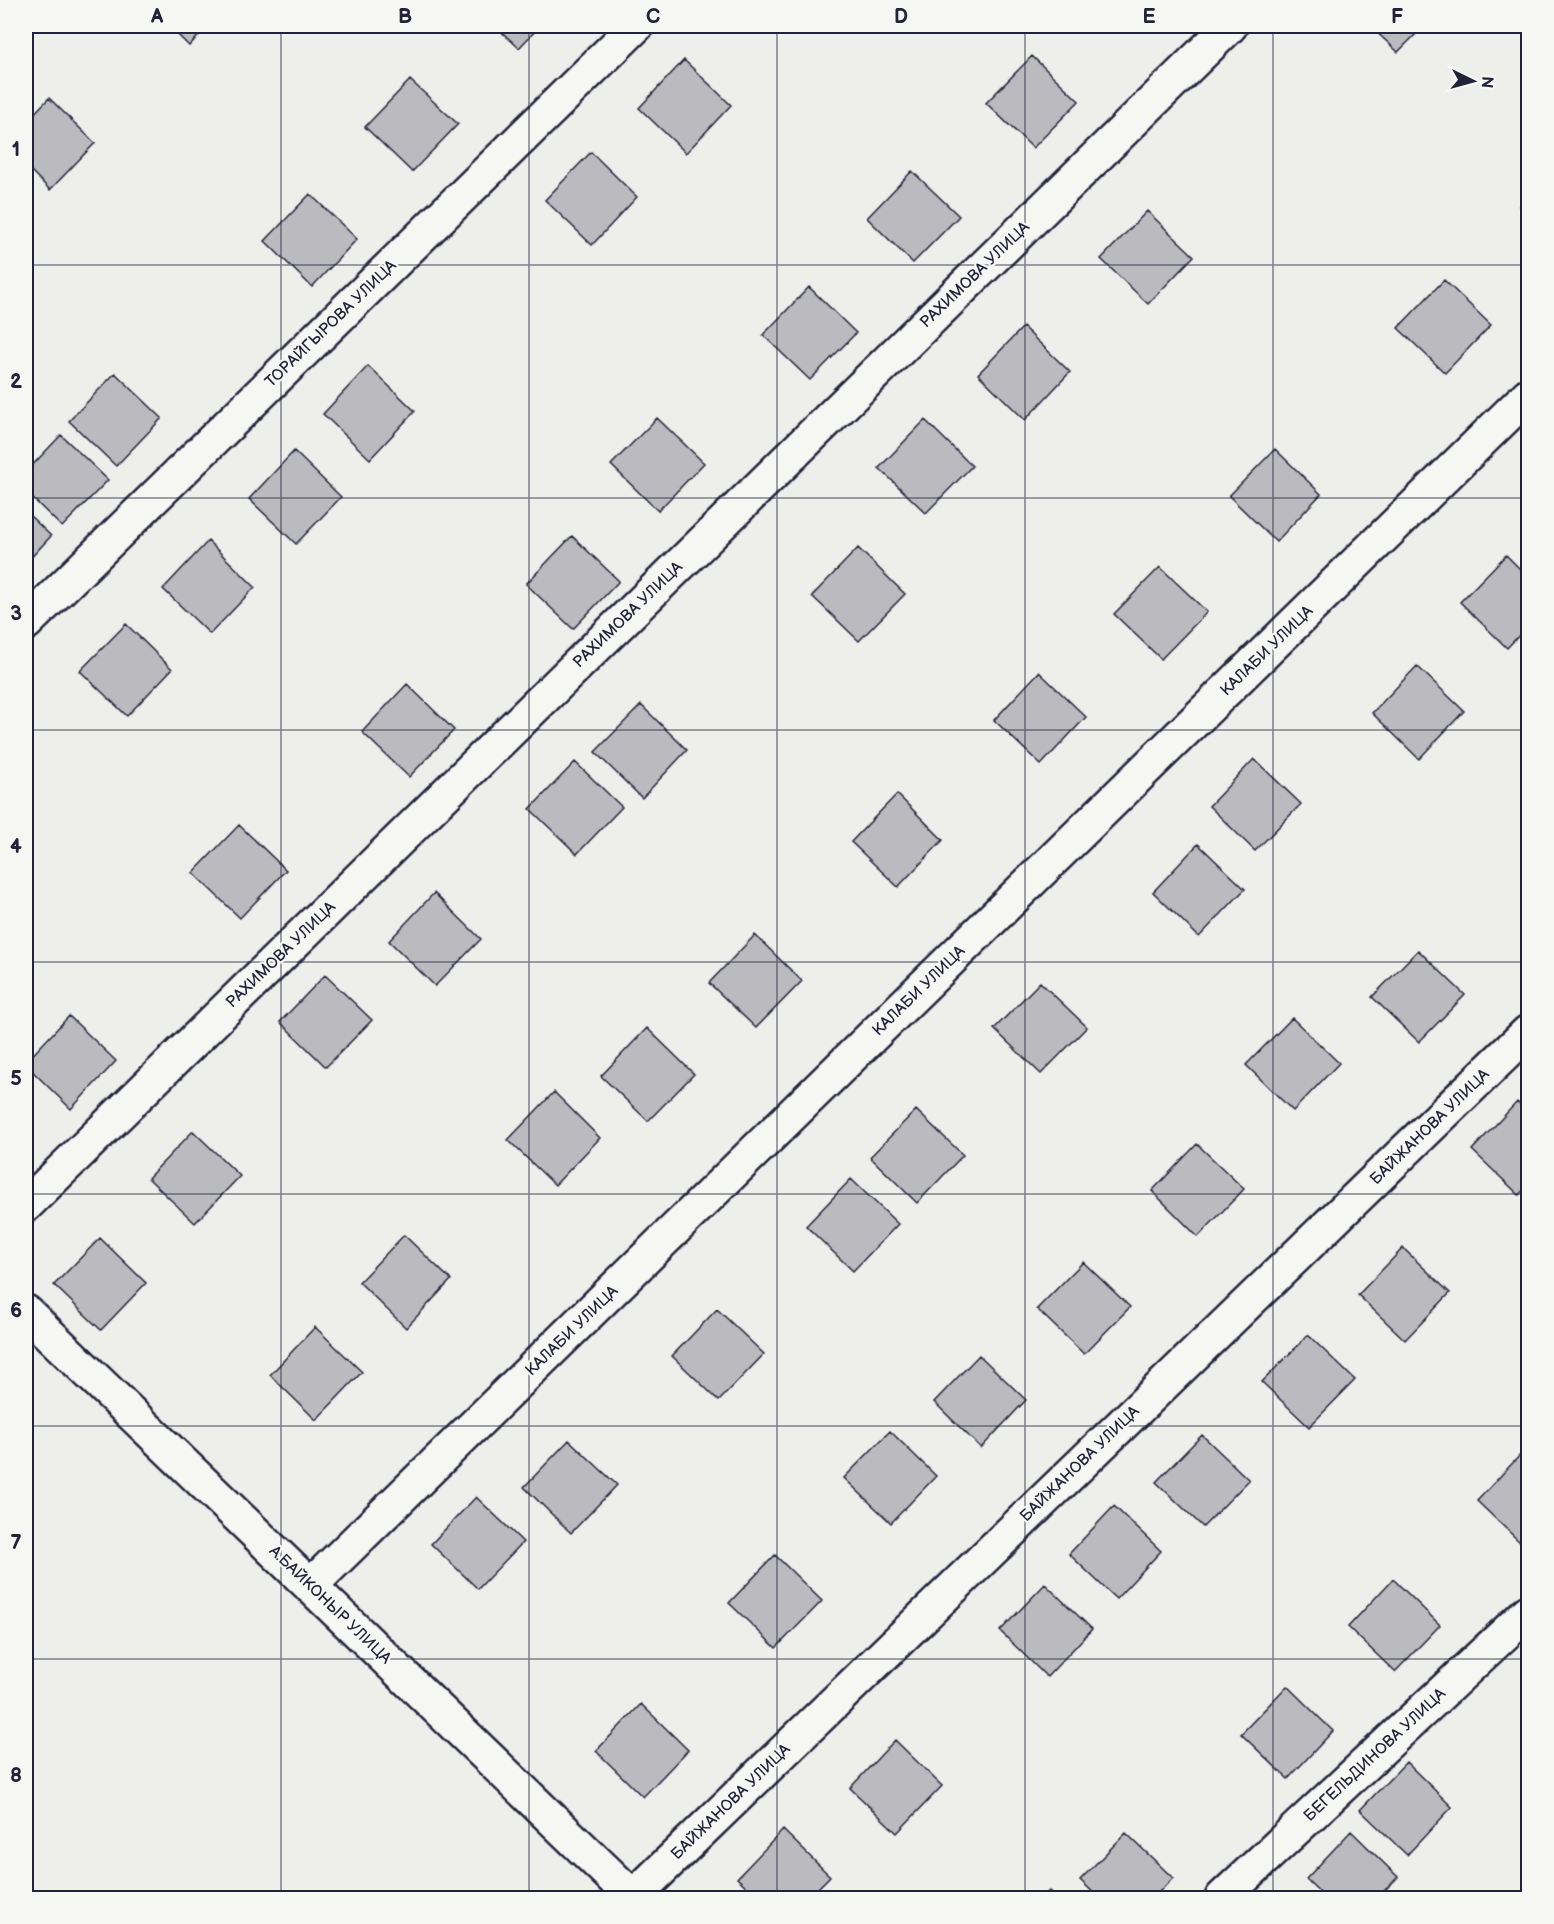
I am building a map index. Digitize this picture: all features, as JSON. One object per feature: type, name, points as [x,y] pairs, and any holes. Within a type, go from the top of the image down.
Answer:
[{"type":"street","name":"ТОРАЙГЫРОВА УЛИЦА","points":[[26,623],[636,26]]},
{"type":"street","name":"РАХИМОВА УЛИЦА","points":[[26,1205],[1230,26]]},
{"type":"street","name":"КАЛАБИ УЛИЦА","points":[[310,1586],[1528,395]]},
{"type":"street","name":"БАЙЖАНОВА УЛИЦА","points":[[634,1898],[1528,1032]]},
{"type":"street","name":"А.БАЙКОНЫР УЛИЦА","points":[[26,1312],[634,1898]]},
{"type":"street","name":"БЕГЕЛЬДИНОВА УЛИЦА","points":[[1222,1899],[1528,1612]]},
{"type":"building","points":[[169,26],[208,26],[189,46]]},
{"type":"building","points":[[495,26],[540,26],[519,48]]},
{"type":"building","points":[[1370,26],[1424,26],[1398,52]]},
{"type":"building","points":[[1032,56],[1079,101],[1033,148],[986,103]]},
{"type":"building","points":[[684,60],[731,105],[686,153],[639,108]]},
{"type":"building","points":[[410,80],[458,124],[412,172],[365,127]]},
{"type":"building","points":[[49,98],[95,143],[50,190],[26,166],[26,122]]},
{"type":"building","points":[[591,152],[637,197],[592,245],[545,200]]},
{"type":"building","points":[[912,171],[959,216],[913,263],[867,218]]},
{"type":"building","points":[[310,194],[357,239],[312,287],[265,241]]},
{"type":"building","points":[[1528,197],[1528,213],[1520,206]]},
{"type":"building","points":[[1147,211],[1194,256],[1148,304],[1101,259]]},
{"type":"building","points":[[1444,280],[1491,325],[1445,373],[1398,328]]},
{"type":"building","points":[[809,287],[856,333],[810,380],[763,335]]},
{"type":"building","points":[[1023,327],[1070,372],[1025,420],[978,374]]},
{"type":"building","points":[[368,366],[415,411],[370,459],[323,414]]},
{"type":"building","points":[[115,373],[162,418],[116,466],[69,421]]},
{"type":"building","points":[[657,418],[704,463],[658,511],[611,465]]},
{"type":"building","points":[[925,420],[972,466],[926,513],[879,468]]},
{"type":"building","points":[[61,435],[108,480],[62,527],[26,492],[26,472]]},
{"type":"building","points":[[1275,449],[1321,494],[1276,542],[1229,496]]},
{"type":"building","points":[[294,451],[341,497],[296,544],[249,499]]},
{"type":"building","points":[[26,512],[51,536],[26,563]]},
{"type":"building","points":[[572,536],[619,581],[573,629],[526,584]]},
{"type":"building","points":[[208,541],[255,587],[210,634],[163,589]]},
{"type":"building","points":[[858,548],[905,594],[859,641],[812,596]]},
{"type":"building","points":[[1506,555],[1528,577],[1528,626],[1507,648],[1460,602]]},
{"type":"building","points":[[1160,567],[1207,612],[1161,659],[1114,614]]},
{"type":"building","points":[[126,624],[172,669],[127,716],[80,671]]},
{"type":"building","points":[[1417,666],[1464,711],[1419,759],[1372,713]]},
{"type":"building","points":[[1039,672],[1086,717],[1041,765],[994,720]]},
{"type":"building","points":[[407,684],[454,730],[409,777],[362,732]]},
{"type":"building","points":[[641,705],[687,750],[642,798],[595,752]]},
{"type":"building","points":[[1254,759],[1301,804],[1255,851],[1209,806]]},
{"type":"building","points":[[575,762],[622,807],[577,854],[530,809]]},
{"type":"building","points":[[897,794],[943,840],[898,887],[851,842]]},
{"type":"building","points":[[239,825],[286,870],[240,918],[193,873]]},
{"type":"building","points":[[1198,844],[1245,889],[1199,937],[1153,892]]},
{"type":"building","points":[[434,893],[481,939],[435,986],[389,941]]},
{"type":"building","points":[[755,935],[802,981],[756,1028],[709,983]]},
{"type":"building","points":[[1418,950],[1465,995],[1419,1042],[1372,997]]},
{"type":"building","points":[[325,975],[372,1020],[326,1067],[280,1022]]},
{"type":"building","points":[[1040,982],[1087,1027],[1041,1074],[994,1029]]},
{"type":"building","points":[[69,1016],[116,1061],[71,1109],[26,1065],[26,1062]]},
{"type":"building","points":[[1292,1018],[1339,1063],[1293,1111],[1246,1065]]},
{"type":"building","points":[[647,1028],[694,1074],[648,1121],[601,1076]]},
{"type":"building","points":[[554,1092],[600,1138],[555,1185],[508,1140]]},
{"type":"building","points":[[1517,1102],[1528,1113],[1528,1185],[1519,1195],[1472,1150]]},
{"type":"building","points":[[916,1110],[963,1155],[917,1203],[870,1157]]},
{"type":"building","points":[[193,1131],[240,1176],[195,1223],[148,1178]]},
{"type":"building","points":[[1197,1144],[1244,1189],[1198,1237],[1152,1191]]},
{"type":"building","points":[[851,1179],[898,1224],[853,1271],[806,1226]]},
{"type":"building","points":[[404,1235],[451,1280],[406,1328],[359,1282]]},
{"type":"building","points":[[100,1238],[146,1283],[101,1330],[54,1285]]},
{"type":"building","points":[[1403,1248],[1450,1293],[1405,1340],[1358,1295]]},
{"type":"building","points":[[1083,1262],[1130,1307],[1084,1354],[1037,1309]]},
{"type":"building","points":[[717,1309],[764,1354],[719,1401],[672,1356]]},
{"type":"building","points":[[315,1327],[362,1372],[316,1420],[270,1375]]},
{"type":"building","points":[[1308,1335],[1355,1380],[1309,1427],[1262,1382]]},
{"type":"building","points":[[979,1355],[1026,1400],[981,1448],[934,1402]]},
{"type":"building","points":[[890,1431],[936,1476],[891,1523],[844,1478]]},
{"type":"building","points":[[1202,1435],[1249,1480],[1203,1527],[1156,1482]]},
{"type":"building","points":[[569,1440],[617,1485],[571,1533],[524,1487]]},
{"type":"building","points":[[1522,1453],[1528,1460],[1528,1541],[1524,1546],[1477,1501]]},
{"type":"building","points":[[476,1497],[523,1542],[478,1589],[431,1544]]},
{"type":"building","points":[[1114,1506],[1161,1551],[1116,1599],[1069,1554]]},
{"type":"building","points":[[775,1555],[822,1601],[776,1648],[729,1603]]},
{"type":"building","points":[[1393,1579],[1440,1625],[1395,1672],[1348,1627]]},
{"type":"building","points":[[1045,1584],[1092,1629],[1047,1677],[1000,1631]]},
{"type":"building","points":[[1287,1686],[1333,1731],[1288,1779],[1241,1734]]},
{"type":"building","points":[[641,1704],[688,1750],[643,1797],[596,1751]]},
{"type":"building","points":[[895,1740],[942,1786],[897,1833],[850,1788]]},
{"type":"building","points":[[1406,1762],[1452,1807],[1407,1855],[1360,1810]]},
{"type":"building","points":[[783,1830],[830,1876],[808,1898],[759,1898],[737,1878]]},
{"type":"building","points":[[1351,1831],[1398,1877],[1377,1898],[1326,1898],[1306,1879]]},
{"type":"building","points":[[1126,1833],[1173,1878],[1153,1898],[1099,1898],[1080,1880]]},
{"type":"building","points":[[1049,1891],[1057,1898],[1041,1898]]}]
